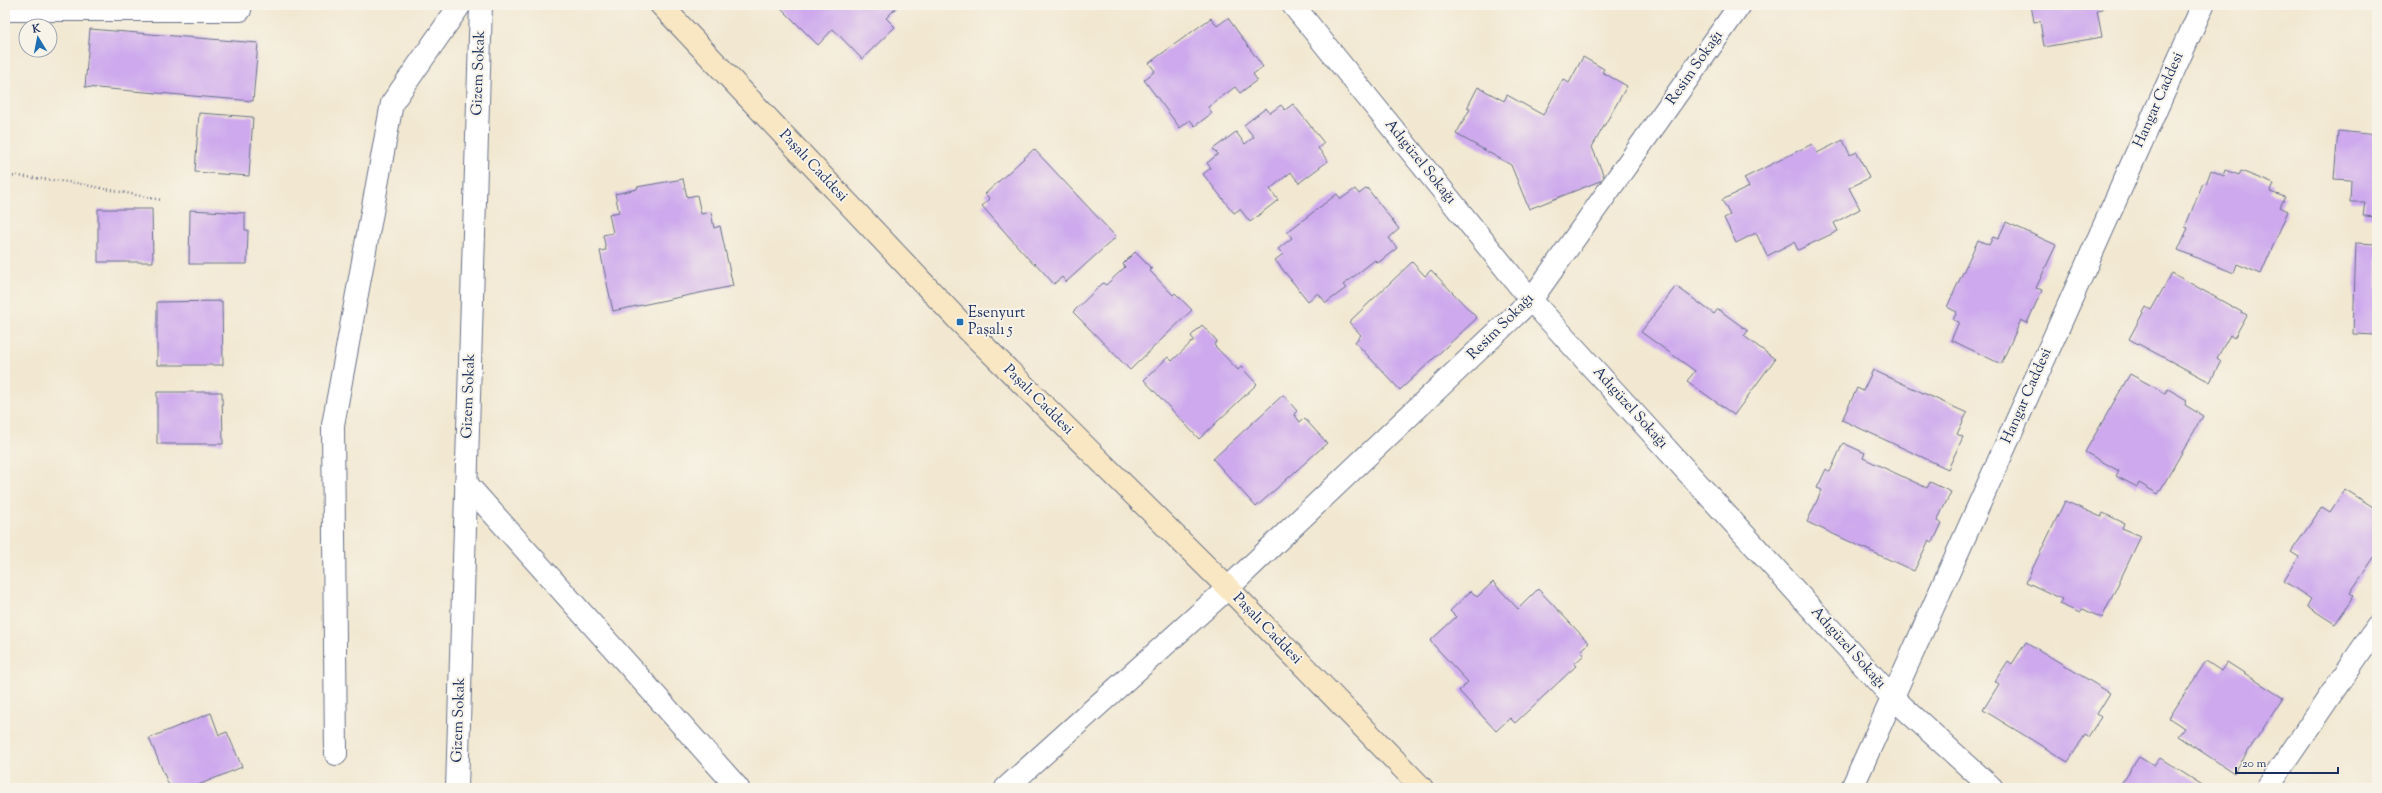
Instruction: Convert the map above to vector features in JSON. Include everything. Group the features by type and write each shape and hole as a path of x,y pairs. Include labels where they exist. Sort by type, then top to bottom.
{"street":[{"path":"5,10 240,10 240,5"},
{"path":"336,754 333,425 392,103 460,5"},
{"name":"Gizem Sokak","path":"457,788 481,5"},
{"name":"Paşalı Caddesi","path":"661,5 960,322 1228,588 1422,788"},
{"name":"Adıgüzel Sokağı","path":"1293,5 1531,300 1892,697 1992,788"},
{"name":"Resim Sokağı","path":"1006,788 1228,588 1531,300 1740,5"},
{"name":"Hangar Caddesi","path":"1852,788 2203,5"},
{"path":"466,483 738,788"},
{"path":"2267,788 2377,627"}],"path":[{"path":"5,178 18,176 76,183 161,200"}],"building":[{"path":"778,5 899,5 886,18 895,27 862,59 833,29 818,45"},
{"path":"2031,5 2102,5 2103,9 2097,10 2102,37 2044,47 2040,21 2034,22"},
{"path":"1211,18 1217,26 1228,18 1263,67 1253,74 1257,80 1240,93 1235,87 1208,107 1212,113 1195,126 1190,120 1180,128 1144,80 1155,71 1149,63"},
{"path":"90,29 258,43 253,101 85,87"},
{"path":"1583,57 1604,69 1602,72 1627,86 1592,147 1605,179 1529,209 1511,165 1456,134 1470,109 1467,108 1478,87 1504,101 1507,95 1543,115 1563,79 1569,83"},
{"path":"1293,104 1324,143 1318,148 1328,161 1299,183 1291,172 1270,189 1278,200 1250,222 1240,209 1234,213 1203,174 1211,168 1207,163 1218,154 1213,149 1236,132 1245,144 1254,137 1244,125 1266,108 1270,113 1281,105 1285,110"},
{"path":"199,113 253,117 249,176 195,172"},
{"path":"2338,131 2377,135 2377,217 2363,216 2365,202 2350,202 2351,180 2334,179"},
{"path":"1843,140 1850,155 1857,152 1869,178 1849,188 1860,209 1834,223 1838,231 1798,250 1794,242 1767,256 1756,233 1736,243 1724,218 1730,215 1722,200 1749,187 1744,178 1812,144 1817,153"},
{"path":"1034,149 1116,237 1066,282 1062,277 1054,284 1035,263 1034,265 982,206 990,199 985,194"},
{"path":"2211,170 2224,176 2226,170 2239,175 2241,171 2274,184 2270,192 2285,197 2280,207 2288,211 2261,274 2237,264 2234,273 2178,250 2188,228 2185,227 2203,183 2206,184"},
{"path":"683,179 687,197 697,195 701,214 711,212 714,228 720,226 733,286 613,311 600,251 606,250 603,235 613,233 609,214 619,212 615,194 637,189 637,187"},
{"path":"1367,188 1399,229 1389,238 1397,248 1378,263 1375,260 1343,285 1346,288 1326,303 1318,293 1308,301 1275,260 1283,254 1278,249 1292,238 1287,232 1337,194 1341,199 1355,189 1359,194"},
{"path":"98,209 152,209 153,262 98,262"},
{"path":"190,210 245,213 245,230 248,230 247,264 189,264"},
{"path":"2006,222 2056,245 2036,288 2042,290 2027,323 2021,320 2001,364 1951,340 1959,322 1953,320 1957,312 1947,307 1978,240 1989,245 1993,237 1998,239"},
{"path":"2356,243 2377,244 2377,335 2353,334"},
{"path":"1135,252 1152,269 1150,271 1173,295 1175,293 1192,310 1130,370 1073,312 1103,283 1106,285 1125,267 1123,264"},
{"path":"1412,262 1425,276 1431,270 1477,318 1400,390 1355,342 1361,335 1349,322"},
{"path":"2172,273 2247,315 2234,338 2230,335 2217,358 2221,361 2210,382 2129,339 2146,307 2151,310"},
{"path":"1676,286 1714,314 1718,309 1748,331 1744,336 1775,359 1734,415 1687,381 1695,371 1641,332"},
{"path":"222,301 223,365 157,365 157,302"},
{"path":"1202,325 1217,341 1214,345 1238,370 1241,367 1257,384 1199,439 1144,380 1168,357 1172,361 1194,340 1191,336"},
{"path":"1873,370 1967,413 1957,434 1963,437 1948,469 1842,420 1857,388 1863,391"},
{"path":"2130,374 2165,393 2168,389 2187,400 2185,405 2203,416 2158,494 2139,483 2137,487 2116,476 2119,471 2085,452"},
{"path":"157,392 222,392 223,444 157,444"},
{"path":"1283,395 1297,411 1294,414 1300,422 1304,418 1327,443 1256,507 1213,459"},
{"path":"1843,443 1865,453 1863,458 1927,488 1930,482 1951,492 1937,521 1942,523 1933,542 1929,540 1914,571 1807,522 1822,490 1817,488 1826,469 1830,472"},
{"path":"2345,489 2373,507 2377,500 2377,553 2350,593 2354,596 2335,624 2307,606 2311,599 2284,581 2299,557 2291,552 2322,507 2330,512"},
{"path":"2065,501 2101,517 2103,513 2124,523 2122,528 2141,536 2102,618 2083,609 2080,613 2059,604 2062,599 2026,582"},
{"path":"1493,582 1518,609 1538,589 1589,643 1581,651 1584,655 1574,664 1576,666 1515,723 1510,718 1496,731 1459,691 1468,682 1430,641 1456,617 1450,611 1471,591 1477,597"},
{"path":"2026,642 2110,693 2097,714 2101,717 2088,737 2085,735 2068,762 1983,710 1999,684 1995,681 2008,661 2012,664"},
{"path":"2206,661 2221,671 2227,662 2283,698 2234,773 2178,736 2184,728 2169,718"},
{"path":"211,713 219,735 227,732 242,767 191,788 170,788 149,738"},
{"path":"2139,757 2154,766 2160,758 2207,788 2118,788"}],"place":[{"name":"Esenyurt Paşalı 5","path":"960,322"}]}
